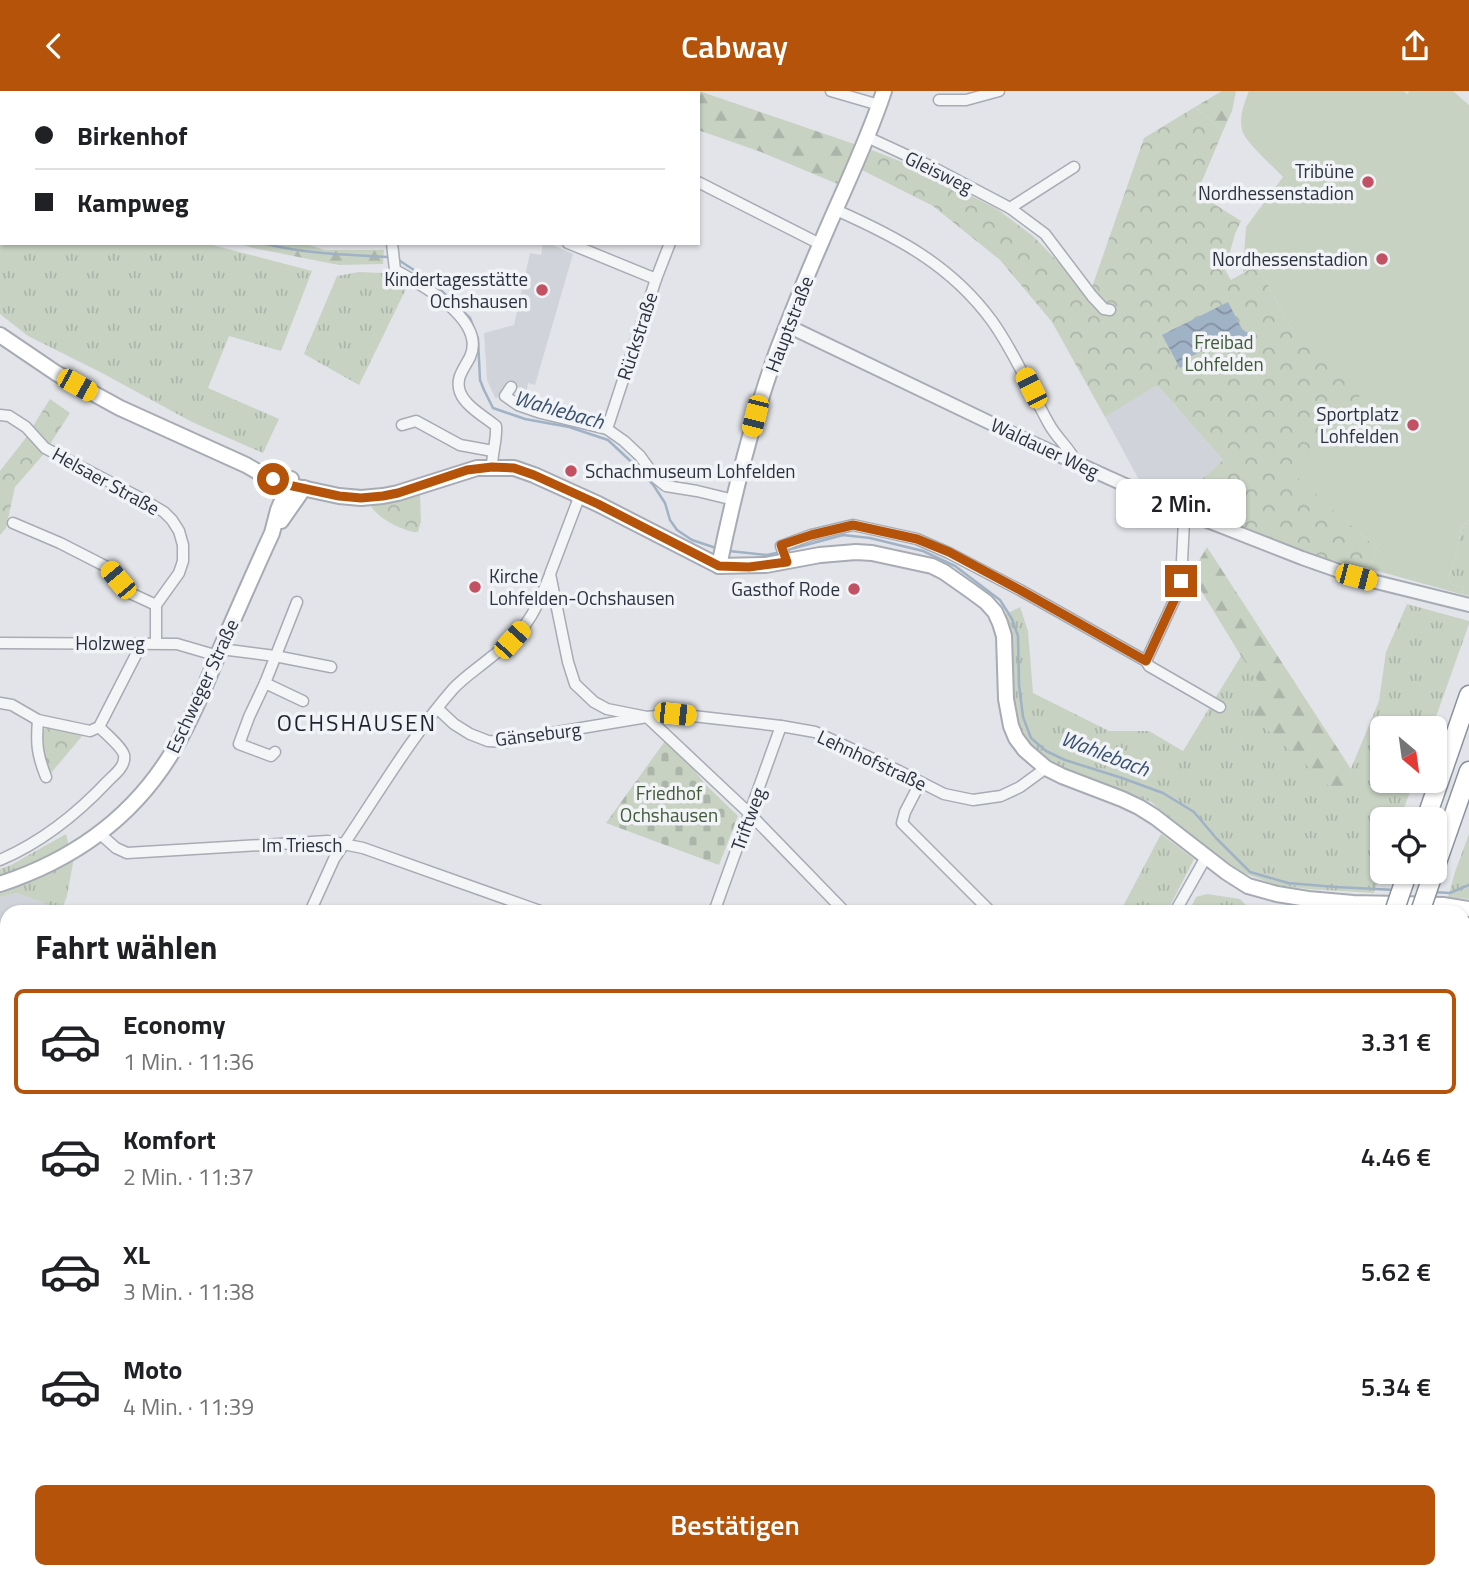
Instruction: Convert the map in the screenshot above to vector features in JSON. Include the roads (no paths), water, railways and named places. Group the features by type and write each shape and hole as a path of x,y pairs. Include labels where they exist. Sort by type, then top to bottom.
{"highway":[{"path":"1430,807 1469,695"},
{"path":"1447,833 1469,771"},
{"path":"1396,905 1404,884"},
{"path":"1422,905 1429,884"}],"main road":[{"name":"Hauptstraße","path":"720,561 755,416 820,244 867,137 881,98"},
{"path":"0,335 56,373 120,408 258,472 304,488 339,496 383,496 414,489 467,470 514,468 580,495 720,561 749,567 784,555 840,552 872,554 932,566 995,611 1004,636 1006,699 1011,726 1025,750 1046,768 1139,807 1248,886 1308,899 1443,905"},
{"name":"Eschweger Straße","path":"0,884 40,869 80,848 135,801 163,766 182,735 272,533 290,482"},
{"name":"Eschweger Straße","path":"272,533 304,488"}],"street":[{"path":"831,91 881,98"},
{"path":"939,100 966,100 999,91"},
{"name":"Gleisweg","path":"867,137 1010,208 1045,234 1092,296 1104,310 1110,310"},
{"path":"1010,208 1074,167"},
{"path":"700,183 820,244"},
{"path":"835,210 910,246 947,272 964,288 993,322 1021,368 1050,426 1077,464"},
{"path":"392,245 395,270 444,301 469,327 473,343 471,355 458,382 460,394 496,426 492,467"},
{"path":"573,245 656,279"},
{"name":"Rückstraße","path":"607,429 669,245"},
{"name":"Waldauer Weg","path":"788,326 1186,513 1356,577 1469,604"},
{"path":"511,387 505,396 518,405 607,429 632,448 656,478 666,486 734,500"},
{"name":"Helsaer Straße","path":"0,415 9,416 26,427 45,448 142,499 172,520 183,545 183,561 179,573 156,605"},
{"path":"402,425 416,421 460,445 493,451"},
{"path":"313,905 334,859 406,751 454,687 512,640 527,624 541,599 580,495"},
{"path":"1146,661 1181,581 1186,513"},
{"path":"13,523 107,567 130,593 156,605 156,643"},
{"path":"784,555 781,545 853,525 917,539 949,552 1020,590 1146,661 1149,666 1220,707"},
{"path":"550,574 575,684 585,695 607,709 648,717 750,814 838,905"},
{"path":"275,752 271,756 239,744 297,602"},
{"name":"Holzweg","path":"0,643 177,644 219,652 275,656 331,667"},
{"path":"0,702 12,705 38,720 90,731 99,727 142,643"},
{"path":"265,683 303,701"},
{"name":"Gänseburg","path":"438,709 470,734 488,741 507,742 648,717"},
{"name":"Lehnhofstraße","path":"648,717 675,714 815,732 944,794 973,800 1000,796 1020,787 1046,768"},
{"path":"38,720 38,757 46,777"},
{"name":"Triftweg","path":"717,905 781,726"},
{"path":"0,860 64,823 123,765 125,757 122,750 99,727"},
{"path":"920,783 902,823 984,905"},
{"name":"Im Triesch","path":"99,833 116,848 127,853 328,841 363,848 523,905"},
{"path":"1179,905 1206,857"}],"water":[{"path":"1228,302 1242,329 1252,336 1243,352 1220,342 1186,359 1188,364 1180,368 1162,335"}],"waterway":[{"name":"Wahlebach","path":"270,245 310,252 391,257"},
{"name":"Wahlebach","path":"397,259 431,281 470,318 478,339 480,380 493,408 608,440 654,486 677,530 692,540 719,549"},
{"name":"Wahlebach","path":"787,550 843,535 870,538 923,551 955,566 1000,600 1012,619 1018,636 1023,717 1031,738 1046,751 1163,793 1194,812 1250,872 1288,883 1395,890"},
{"name":"Wahlebach","path":"729,551 767,555 781,552"},
{"name":"Wahlebach","path":"1433,892 1450,893 1469,885"}],"place":[{"name":"Tribüne Nordhessenstadion","path":"1368,182"},
{"name":"Nordhessenstadion","path":"1382,259"},
{"name":"Kindertagesstätte Ochshausen","path":"542,290"},
{"name":"Sportplatz Lohfelden","path":"1413,425"},
{"name":"Schachmuseum Lohfelden","path":"571,471"},
{"name":"Kirche Lohfelden-Ochshausen","path":"475,587"},
{"name":"Gasthof Rode","path":"854,589"}],"district":[{"name":"OCHSHAUSEN","path":"357,723"}],"park label":[{"name":"Freibad Lohfelden","path":"1224,353"},
{"name":"Friedhof Ochshausen","path":"669,804"}]}
